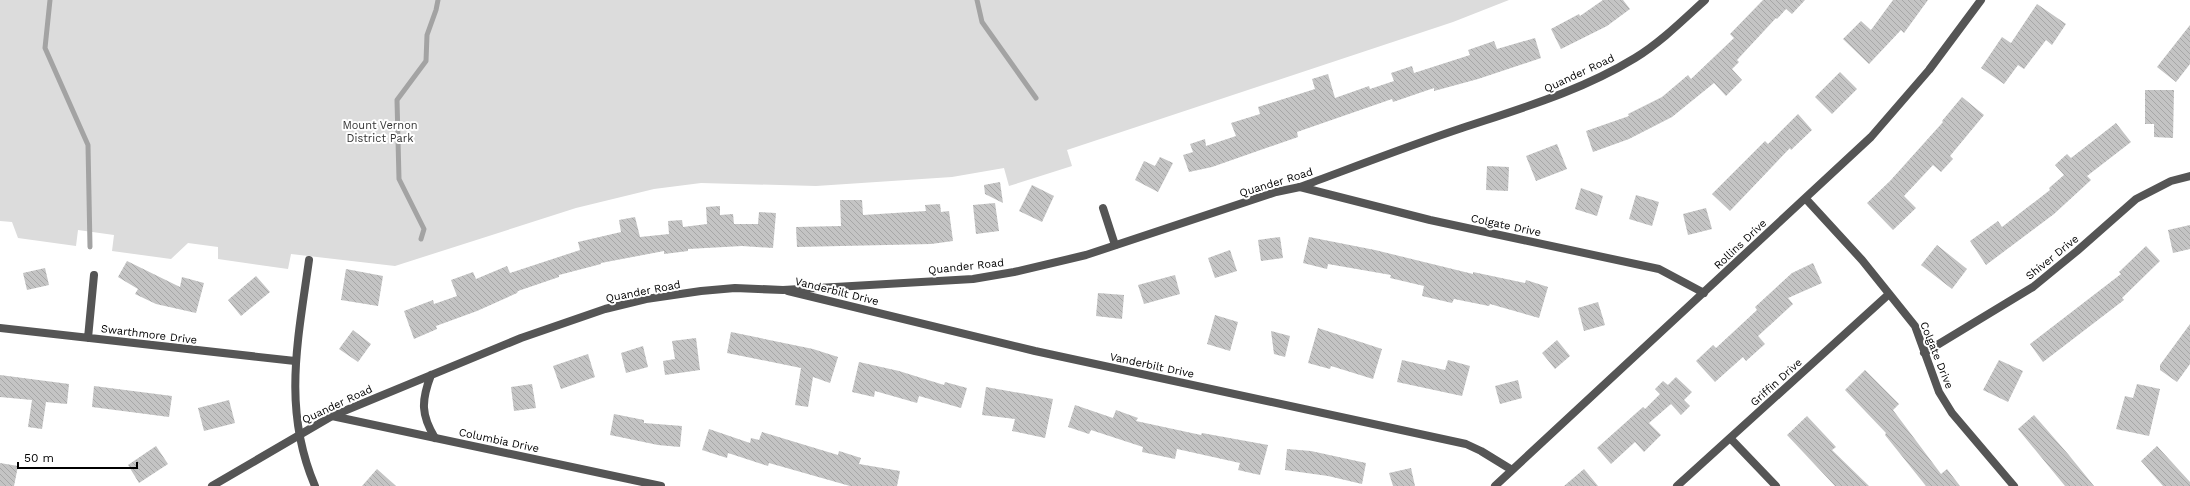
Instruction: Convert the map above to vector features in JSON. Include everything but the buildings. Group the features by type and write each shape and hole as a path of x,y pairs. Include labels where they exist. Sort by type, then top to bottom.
{"street":[{"name":"Quander Road","path":"212,486 332,416 521,338 605,309 646,300 702,291 735,288 783,290 974,279 1036,267 1086,255 1276,192 1300,186 1461,128 1540,103 1599,78 1636,58 1656,43 1705,0"},
{"name":"Rollins Drive","path":"1495,486 1806,199 1871,137 1900,105 1948,46 1981,0"},
{"name":"Shiver Drive","path":"1924,353 2033,287 2077,251 2136,199 2171,181 2190,176"},
{"name":"Colgate Drive","path":"1300,186 1430,220 1659,269 1704,293"},
{"name":"Colgate Drive","path":"1806,199 1862,260 1915,326 1939,392 1952,413 2014,486"},
{"path":"1103,208 1115,245"},
{"path":"309,260 294,384 299,434 305,459 315,486"},
{"path":"88,338 94,276"},
{"name":"Vanderbilt Drive","path":"783,290 1035,351 1466,444 1481,450 1512,470"},
{"name":"Griffin Drive","path":"1677,486 1889,294"},
{"name":"Swarthmore Drive","path":"0,328 296,361"},
{"path":"431,375 424,399 424,413 427,424 435,438"},
{"name":"Columbia Drive","path":"332,416 661,486"},
{"path":"1730,438 1776,486"}],"green space":[{"name":"Mount Vernon District Park","path":"0,0 1509,0 1453,22 1067,150 1072,166 1009,186 1004,168 952,177 816,186 701,183 654,189 576,208 395,266 291,254 288,269 218,259 218,247 188,243 171,259 112,251 114,235 78,230 76,246 18,238 12,222 0,221"}],"waterway":[{"path":"50,0 45,48 88,145 90,247"},
{"path":"421,239 424,229 399,179 397,100 426,61 427,35 438,0"},
{"path":"977,0 982,22 1036,98"}]}
